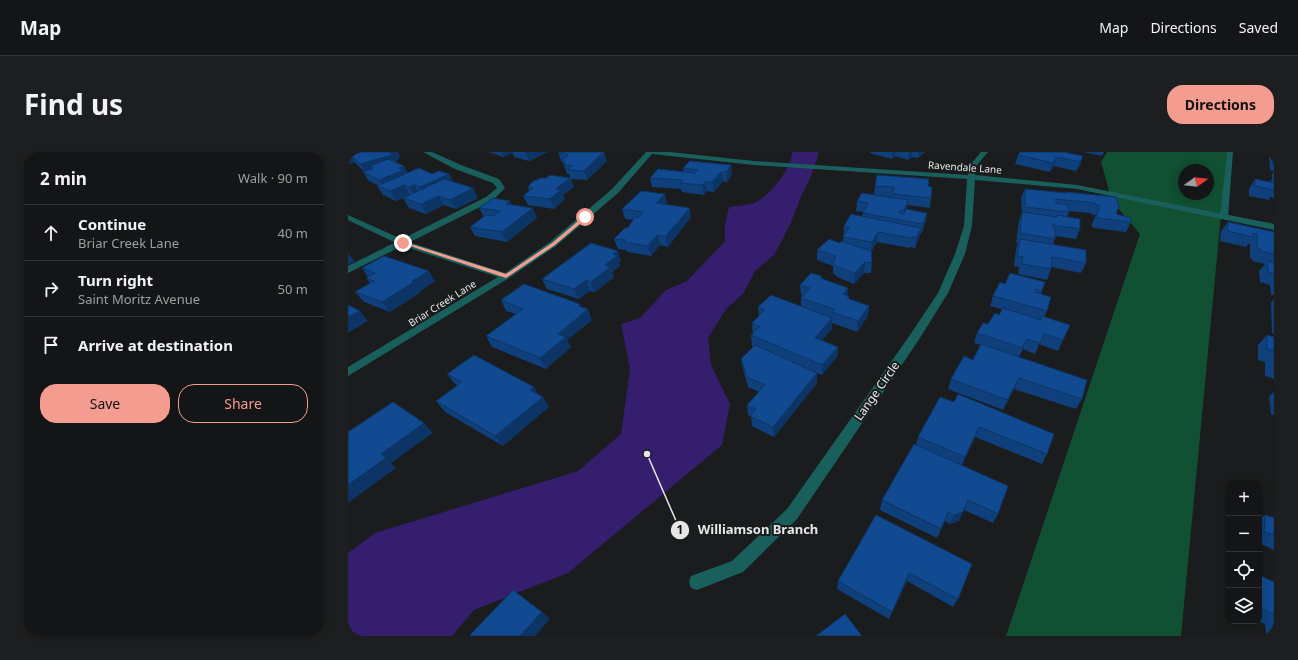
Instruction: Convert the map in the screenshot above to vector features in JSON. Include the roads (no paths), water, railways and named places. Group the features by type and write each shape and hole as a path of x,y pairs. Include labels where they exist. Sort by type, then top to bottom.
{"street":[{"path":"348,270 489,199 501,188 496,181 458,167 426,152"},
{"name":"Ravendale Lane","path":"651,152 754,163 971,177 1077,187 1274,227"},
{"name":"Briar Creek Lane","path":"348,372 506,276 553,244 615,191 651,152"},
{"name":"Lange Circle","path":"696,582 737,567 792,514 914,338 943,293 960,254 968,226 971,177 974,165 985,152"},
{"path":"1224,217 1230,152"},
{"path":"348,217 403,243 506,276"}],"place":[{"name":"Williamson Branch","path":"647,454"}]}
